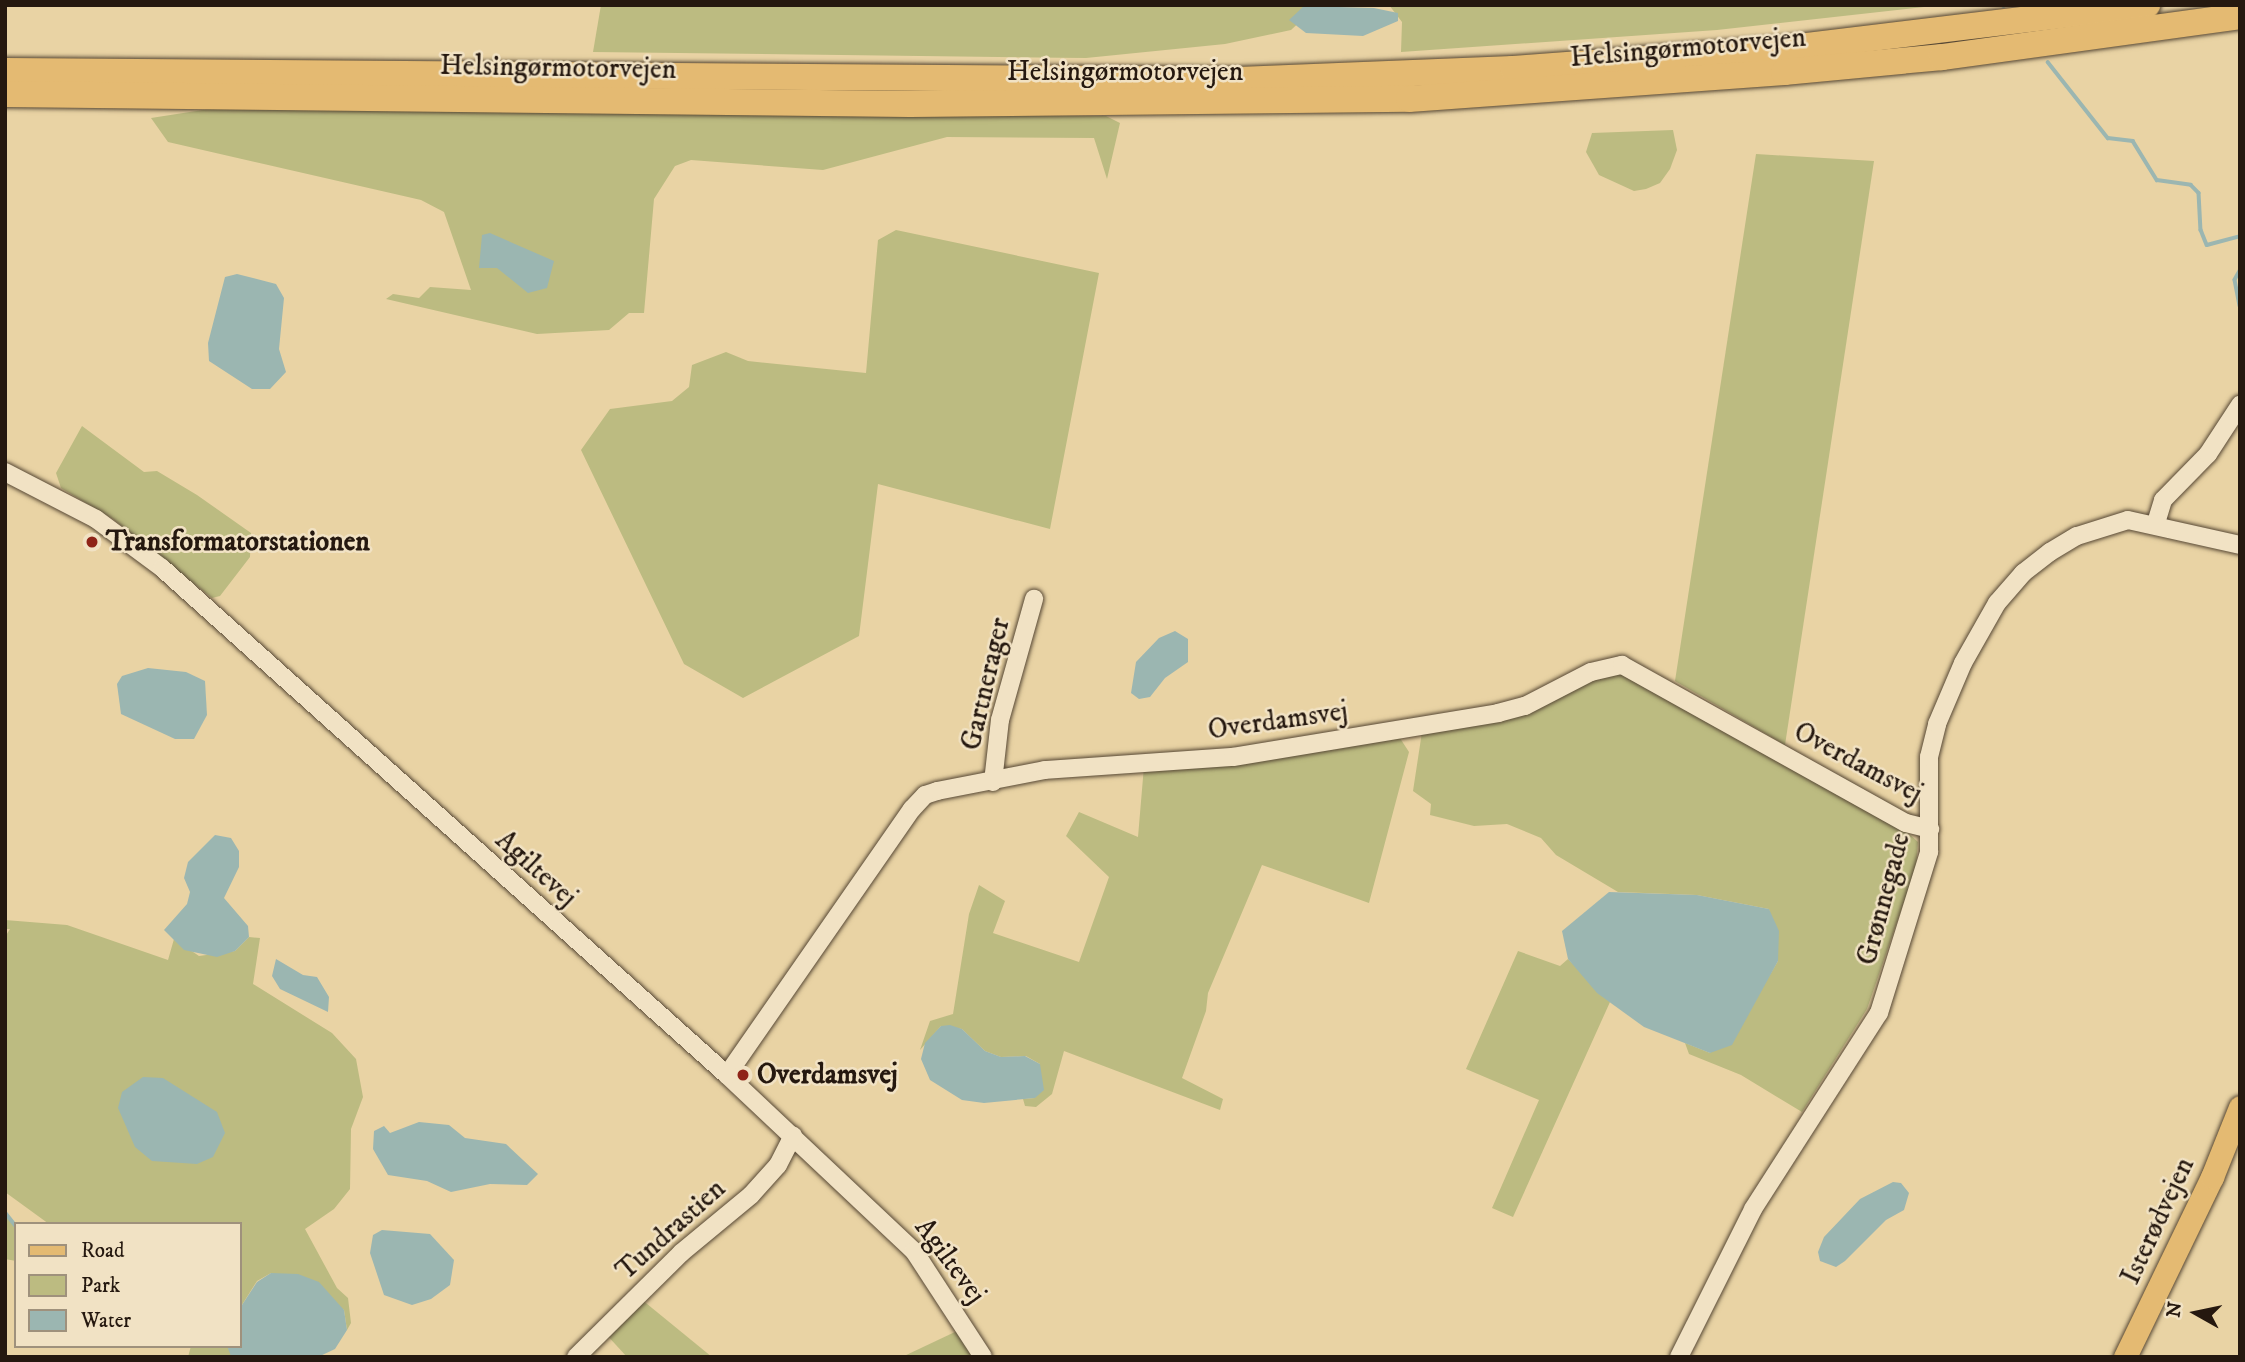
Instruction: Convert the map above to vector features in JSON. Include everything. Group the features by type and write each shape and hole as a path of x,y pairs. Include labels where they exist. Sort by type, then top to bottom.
{"highway":[{"name":"Helsingørmotorvejen","path":"5,71 1238,80 1513,69 1782,49 2147,5"},
{"name":"Helsingørmotorvejen","path":"5,93 1218,104 1522,93 1942,57 2240,16"},
{"path":"1942,57 2024,57 2240,35"}],"main road":[{"name":"Isterødvejen","path":"2125,1357 2212,1177 2240,1107"}],"street":[{"path":"2157,523 2163,500 2208,454 2240,405"},
{"name":"Agiltevej","path":"5,472 96,519 162,568 727,1075 914,1251 983,1357"},
{"name":"Grønnegade","path":"1679,1357 1753,1209 1879,1013 1920,883 1930,829 1929,757 1937,724 1997,603 2023,573 2077,536 2129,520 2157,523 2240,545"},
{"name":"Gartnerager","path":"993,782 1000,720 1034,599"},
{"name":"Overdamsvej","path":"727,1075 912,809 925,795 937,791 1045,770 1233,757 1498,713 1525,706 1591,672 1622,665 1906,823 1930,829"},
{"name":"Tundrastien","path":"576,1357 681,1253 751,1195 778,1165 793,1136"}],"green space":[{"path":"601,5 1318,5 1291,30 1225,44 1086,58 593,52"},
{"path":"1389,5 1942,5 1717,30 1401,52 1402,22"},
{"path":"222,107 1106,116 1120,123 1107,179 1094,138 947,137 823,170 691,160 675,166 654,199 644,313 629,313 609,330 537,334 386,299 393,294 419,298 430,287 471,290 444,212 421,200 168,142 151,118"},
{"path":"1673,130 1677,150 1670,169 1660,183 1646,189 1634,191 1599,175 1586,152 1592,133"},
{"path":"1756,154 1874,161 1785,745 1675,681"},
{"path":"896,230 1099,273 1050,529 878,484 859,636 743,698 684,664 581,450 610,409 672,401 689,387 692,365 726,352 748,361 866,373 878,240"},
{"path":"82,426 144,472 157,471 251,533 250,557 220,596 212,598 113,519 61,488 56,473"},
{"path":"1619,670 1907,832 1918,842 1916,867 1867,1009 1802,1112 1741,1075 1689,1054 1685,1043 1710,1053 1757,997 1778,961 1769,909 1697,895 1618,892 1556,855 1541,838 1507,824 1474,826 1430,815 1431,804 1413,791 1422,732"},
{"path":"1398,735 1409,752 1369,903 1262,865 1208,993 1206,1011 1182,1078 1223,1099 1220,1110 1064,1051 1052,1094 1036,1107 1025,1106 1023,1099 1035,1098 1040,1064 1026,1056 1001,1057 985,1051 962,1029 941,1026 920,1050 930,1021 953,1014 969,914 979,885 1005,901 993,933 1079,962 1109,877 1066,836 1079,812 1138,837 1144,766"},
{"path":"5,920 67,925 168,960 174,939 199,956 235,951 249,937 260,938 253,984 332,1033 356,1059 363,1097 351,1129 350,1189 334,1209 305,1229 337,1288 348,1298 351,1323 347,1330 344,1310 271,1273 257,1281 242,1305 242,1222 46,1222 5,1192 5,937 10,929 5,929"},
{"path":"1518,951 1560,966 1568,959 1610,1002 1513,1217 1492,1208 1539,1100 1466,1069"},
{"path":"5,1214 14,1225 14,1261 5,1259"},
{"path":"641,1299 712,1357 627,1357 605,1333"},
{"path":"957,1331 972,1357 902,1357"},
{"path":"190,1348 228,1348 233,1357 188,1357"}],"water":[{"path":"1304,6 1374,8 1398,13 1398,21 1363,36 1306,33 1289,20"},
{"path":"490,233 554,261 547,288 528,293 497,268 479,268 482,235"},
{"path":"237,274 276,284 284,298 279,349 286,372 270,389 252,389 209,361 208,343 225,277"},
{"path":"1175,631 1188,639 1188,662 1165,678 1150,697 1139,699 1131,693 1136,662 1159,638"},
{"path":"148,668 186,672 205,681 207,715 194,739 175,739 121,714 117,684 122,676"},
{"path":"215,835 231,838 239,851 239,867 224,898 248,926 249,937 235,951 217,957 184,950 164,930 187,904 190,892 184,878 188,862"},
{"path":"1609,892 1697,895 1769,909 1779,931 1778,961 1732,1045 1710,1053 1644,1027 1597,993 1568,959 1562,931"},
{"path":"276,959 303,975 317,977 329,997 328,1012 280,989 272,976"},
{"path":"950,1025 962,1029 985,1051 1001,1057 1025,1056 1040,1064 1044,1090 1035,1098 984,1103 962,1100 930,1080 921,1059 925,1043 941,1026"},
{"path":"143,1077 163,1078 217,1112 225,1133 213,1157 197,1164 152,1161 135,1147 118,1108 122,1092"},
{"path":"419,1122 449,1125 465,1138 506,1144 538,1174 527,1185 490,1184 451,1192 427,1181 388,1175 373,1149 374,1131 384,1126 390,1133"},
{"path":"1893,1182 1901,1183 1909,1193 1904,1210 1886,1220 1836,1267 1820,1261 1818,1252 1824,1237 1860,1199"},
{"path":"382,1230 430,1234 454,1260 450,1285 431,1299 412,1305 384,1295 370,1253 373,1235"},
{"path":"271,1273 298,1274 319,1282 344,1310 347,1330 335,1349 318,1357 231,1356 228,1348 242,1348 242,1305 257,1282"}],"waterway":[{"path":"2048,62 2108,138 2133,141 2157,180 2191,185 2199,193 2201,230 2207,245 2240,236"},
{"path":"2240,271 2235,280 2240,306"},
{"path":"5,1212 14,1223"}],"place":[{"name":"Transformatorstationen","path":"92,542"},
{"name":"Overdamsvej","path":"743,1075"}]}
